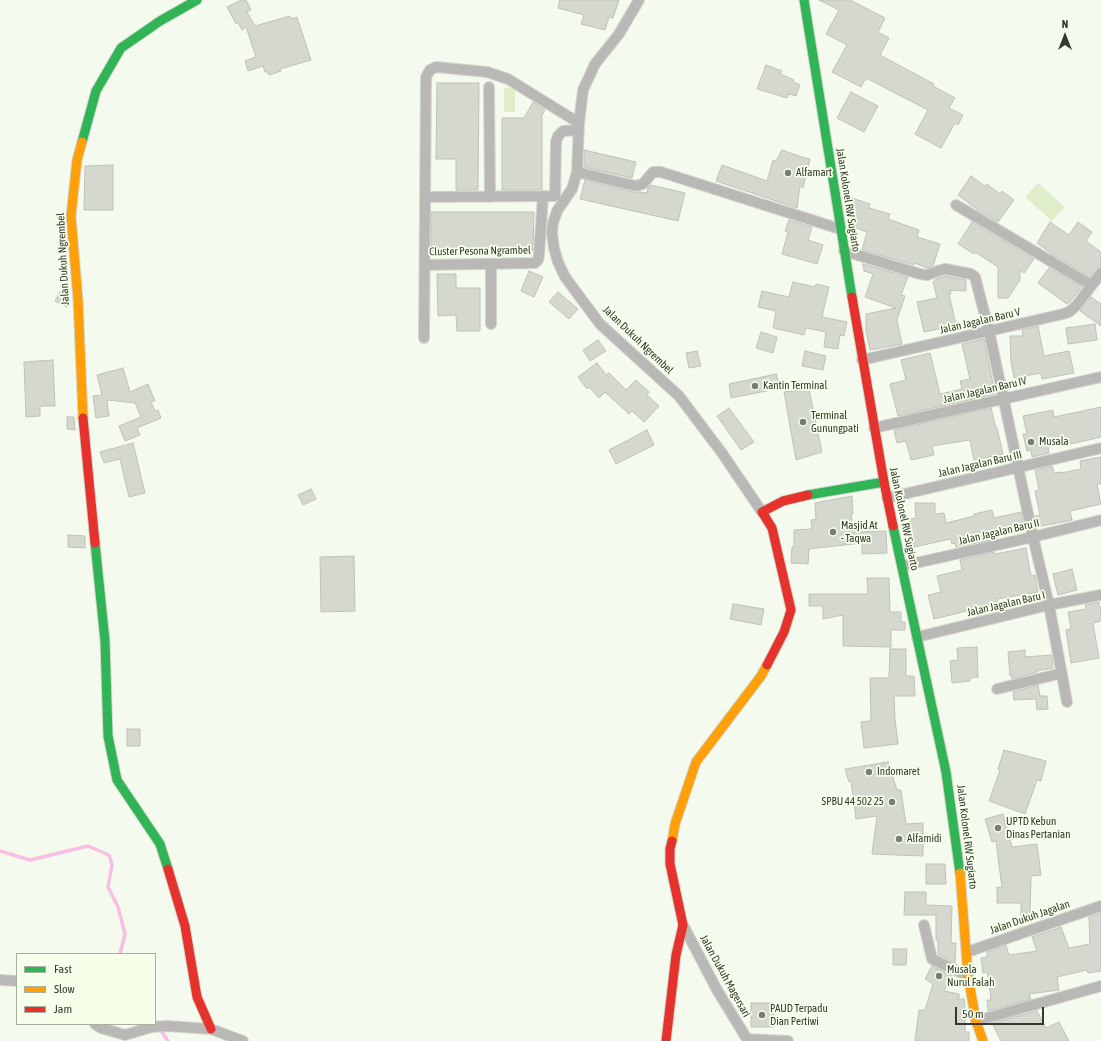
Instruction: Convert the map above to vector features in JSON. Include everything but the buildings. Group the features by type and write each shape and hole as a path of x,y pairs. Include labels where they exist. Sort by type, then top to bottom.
{"street":[{"name":"Jalan Dukuh Ngrembel","path":"197,0 160,21 121,48 96,91 77,160 71,216 78,300 83,425 105,641 108,736 117,780 160,844 185,926 197,997 211,1028"},
{"name":"Jalan Dukuh Ngrembel","path":"639,0 619,34 595,64 583,90 579,126 577,172 572,189 557,211 553,223 552,233 554,248 558,262 565,277 600,324 679,396 722,453 762,512"},
{"name":"Jalan Kolonel RW Sugiarto","path":"804,0 840,229 874,428 887,498 946,772 960,872 968,976 976,1021 983,1041"},
{"name":"Cluster Pesona Ngrambel","path":"543,196 538,260 535,263 425,265 426,77 430,70 436,67 487,72 508,79 579,126"},
{"path":"489,87 490,197"},
{"path":"425,197 555,196 556,142 558,136 563,131 579,126"},
{"path":"577,172 636,186 643,184 653,172 661,172 840,229"},
{"path":"956,205 1091,285"},
{"path":"844,251 920,274 927,275 945,269 971,274 976,279 1004,398 1049,605 1067,702"},
{"path":"491,324 492,264"},
{"path":"424,338 425,265"},
{"name":"Jalan Jagalan Baru V","path":"862,360 1069,312 1076,306 1101,273"},
{"name":"Jalan Jagalan Baru IV","path":"874,428 1101,377"},
{"name":"Jalan Jagalan Baru III","path":"887,498 1101,448"},
{"path":"666,1041 676,955 683,925 670,864 670,849 674,824 696,762 761,676 784,632 791,610 772,528 762,512 783,501 799,497 884,482"},
{"name":"Jalan Jagalan Baru II","path":"902,566 1033,537 1101,520"},
{"name":"Jalan Jagalan Baru I","path":"917,637 1049,605 1101,595"},
{"path":"997,688 1062,673"},
{"name":"Jalan Dukuh Jagalan","path":"967,952 1101,906"},
{"name":"Jalan Dukuh Magersari","path":"683,925 717,990 747,1040 788,1041"},
{"path":"924,925 932,959 968,976"},
{"path":"0,980 16,981"},
{"path":"976,1021 1101,986"},
{"path":"96,1025 123,1038 152,1027 167,1026 211,1028 243,1041"}],"green space":[{"path":"515,87 515,112 504,112 504,88"},
{"path":"1038,183 1065,207 1052,221 1025,197"}],"waterway":[{"path":"0,851 30,860 88,846 109,855 112,865 108,887 118,907 125,934 120,953"},
{"path":"160,1029 168,1041"}],"traffic: fast":[{"path":"82,142 96,91 121,48 160,21 197,0"},
{"path":"804,0 852,297"},
{"path":"808,495 884,482"},
{"path":"893,526 946,772 960,873"},
{"path":"95,543 105,641 108,736 117,780 160,844 168,869"}],"traffic: slow":[{"path":"82,142 77,160 71,216 78,300 83,418"},
{"path":"672,841 675,824 696,762 761,676 767,665"},
{"path":"960,873 968,976 976,1021 983,1041"}],"traffic: jam":[{"path":"852,297 893,526"},
{"path":"83,418 95,543"},
{"path":"767,665 784,632 791,610 772,528 762,512 783,501 808,495"},
{"path":"666,1041 676,955 683,925 670,864 670,849 672,841"},
{"path":"168,869 185,926 197,997 211,1029"}],"place":[{"name":"Alfamart","path":"788,173"},
{"name":"Kantin Terminal","path":"755,386"},
{"name":"Terminal Gunungpati","path":"803,422"},
{"name":"Musala","path":"1031,442"},
{"name":"Masjid At - Taqwa","path":"833,532"},
{"name":"Indomaret","path":"869,772"},
{"name":"SPBU 44 502 25","path":"892,802"},
{"name":"UPTD Kebun Dinas Pertanian","path":"998,828"},
{"name":"Alfamidi","path":"899,839"},
{"name":"Musala Nurul Falah","path":"939,976"},
{"name":"PAUD Terpadu Dian Pertiwi","path":"762,1015"}]}
